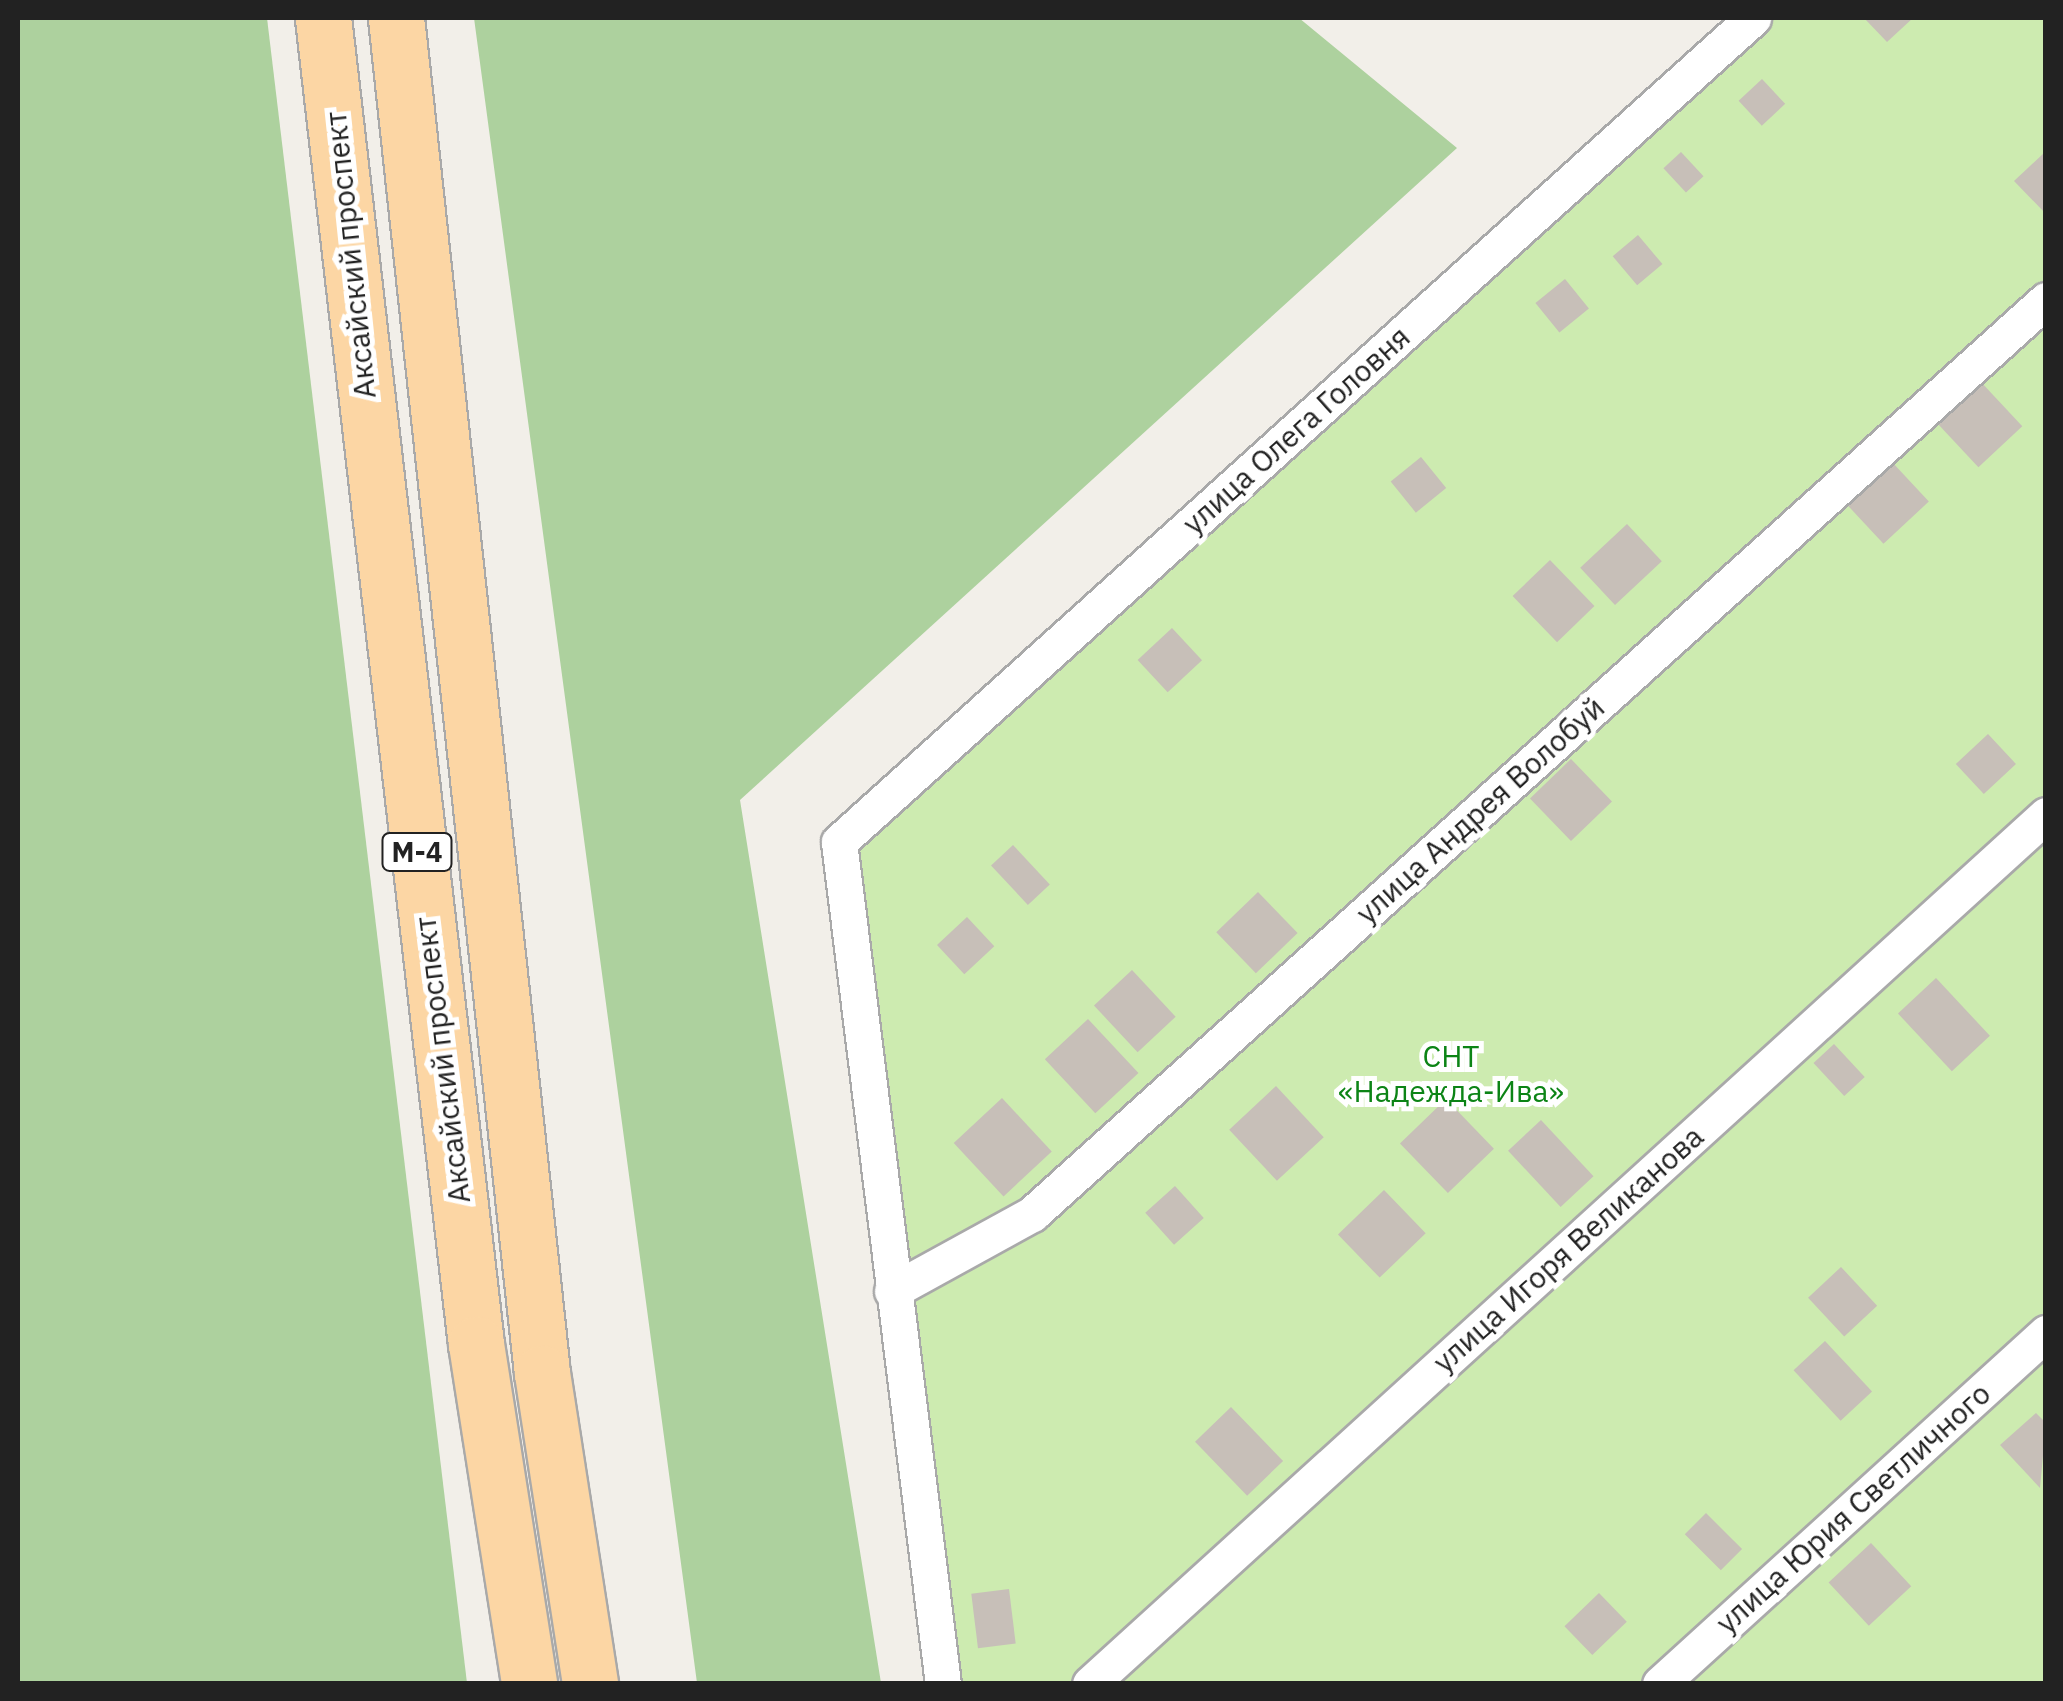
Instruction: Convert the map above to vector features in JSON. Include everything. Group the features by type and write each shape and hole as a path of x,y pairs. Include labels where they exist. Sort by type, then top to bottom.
{"main road":[{"name":"Аксайский проспект","path":"323,18 473,1325 529,1684"},
{"name":"Аксайский проспект","path":"396,18 542,1373 590,1684"}],"street":[{"name":"улица Олега Головня","path":"892,1291 839,842 1753,18"},
{"name":"улица Андрея Волобуй","path":"892,1291 1032,1214 2046,300"},
{"name":"улица Игоря Великанова","path":"1090,1684 2046,815"},
{"path":"892,1291 942,1684"},
{"name":"улица Юрия Светличного","path":"1660,1684 2046,1333"}],"green space":[{"path":"18,18 267,18 467,1683 18,1683"},
{"path":"474,18 1299,18 1457,148 740,800 881,1683 697,1683"},
{"name":"СНТ «Надежда-Ива»","path":"1744,18 2045,18 2045,1683 932,1683 821,836"}],"building":[{"path":"1864,18 1913,18 1887,42"},
{"path":"1762,79 1785,104 1762,126 1739,101"},
{"path":"2046,151 2046,214 2014,181"},
{"path":"1681,152 1704,176 1686,193 1663,168"},
{"path":"1638,235 1662,264 1637,285 1613,256"},
{"path":"1565,279 1589,309 1559,332 1535,303"},
{"path":"1980,381 2022,426 1978,467 1936,422"},
{"path":"1421,457 1446,488 1416,513 1391,482"},
{"path":"1892,462 1929,501 1883,544 1847,504"},
{"path":"1627,524 1662,561 1615,605 1580,568"},
{"path":"1550,560 1594,606 1557,642 1513,596"},
{"path":"1172,628 1202,660 1168,692 1138,660"},
{"path":"1988,734 2016,764 1984,794 1956,764"},
{"path":"1571,759 1612,801 1571,841 1530,799"},
{"path":"1013,845 1050,884 1028,905 991,865"},
{"path":"1258,892 1298,933 1256,973 1216,932"},
{"path":"967,917 994,946 964,974 937,945"},
{"path":"1132,970 1176,1017 1138,1052 1094,1005"},
{"path":"1936,978 1990,1036 1952,1071 1898,1013"},
{"path":"1088,1019 1138,1073 1095,1113 1045,1059"},
{"path":"1834,1044 1865,1077 1844,1096 1814,1063"},
{"path":"1276,1086 1324,1137 1277,1181 1229,1130"},
{"path":"1002,1098 1052,1151 1004,1196 954,1143"},
{"path":"1446,1099 1494,1149 1448,1193 1400,1143"},
{"path":"1541,1120 1594,1176 1561,1207 1508,1151"},
{"path":"1175,1186 1204,1218 1174,1245 1145,1213"},
{"path":"1384,1190 1426,1233 1380,1278 1338,1234"},
{"path":"1841,1267 1877,1306 1844,1336 1808,1298"},
{"path":"1825,1341 1872,1391 1841,1421 1794,1370"},
{"path":"1231,1407 1283,1461 1247,1496 1195,1442"},
{"path":"2036,1413 2046,1423 2040,1488 2000,1445"},
{"path":"1706,1513 1742,1549 1721,1570 1685,1534"},
{"path":"1871,1543 1911,1586 1869,1626 1829,1583"},
{"path":"1009,1589 1016,1644 978,1648 971,1594"},
{"path":"1599,1593 1627,1622 1592,1655 1564,1626"}]}
